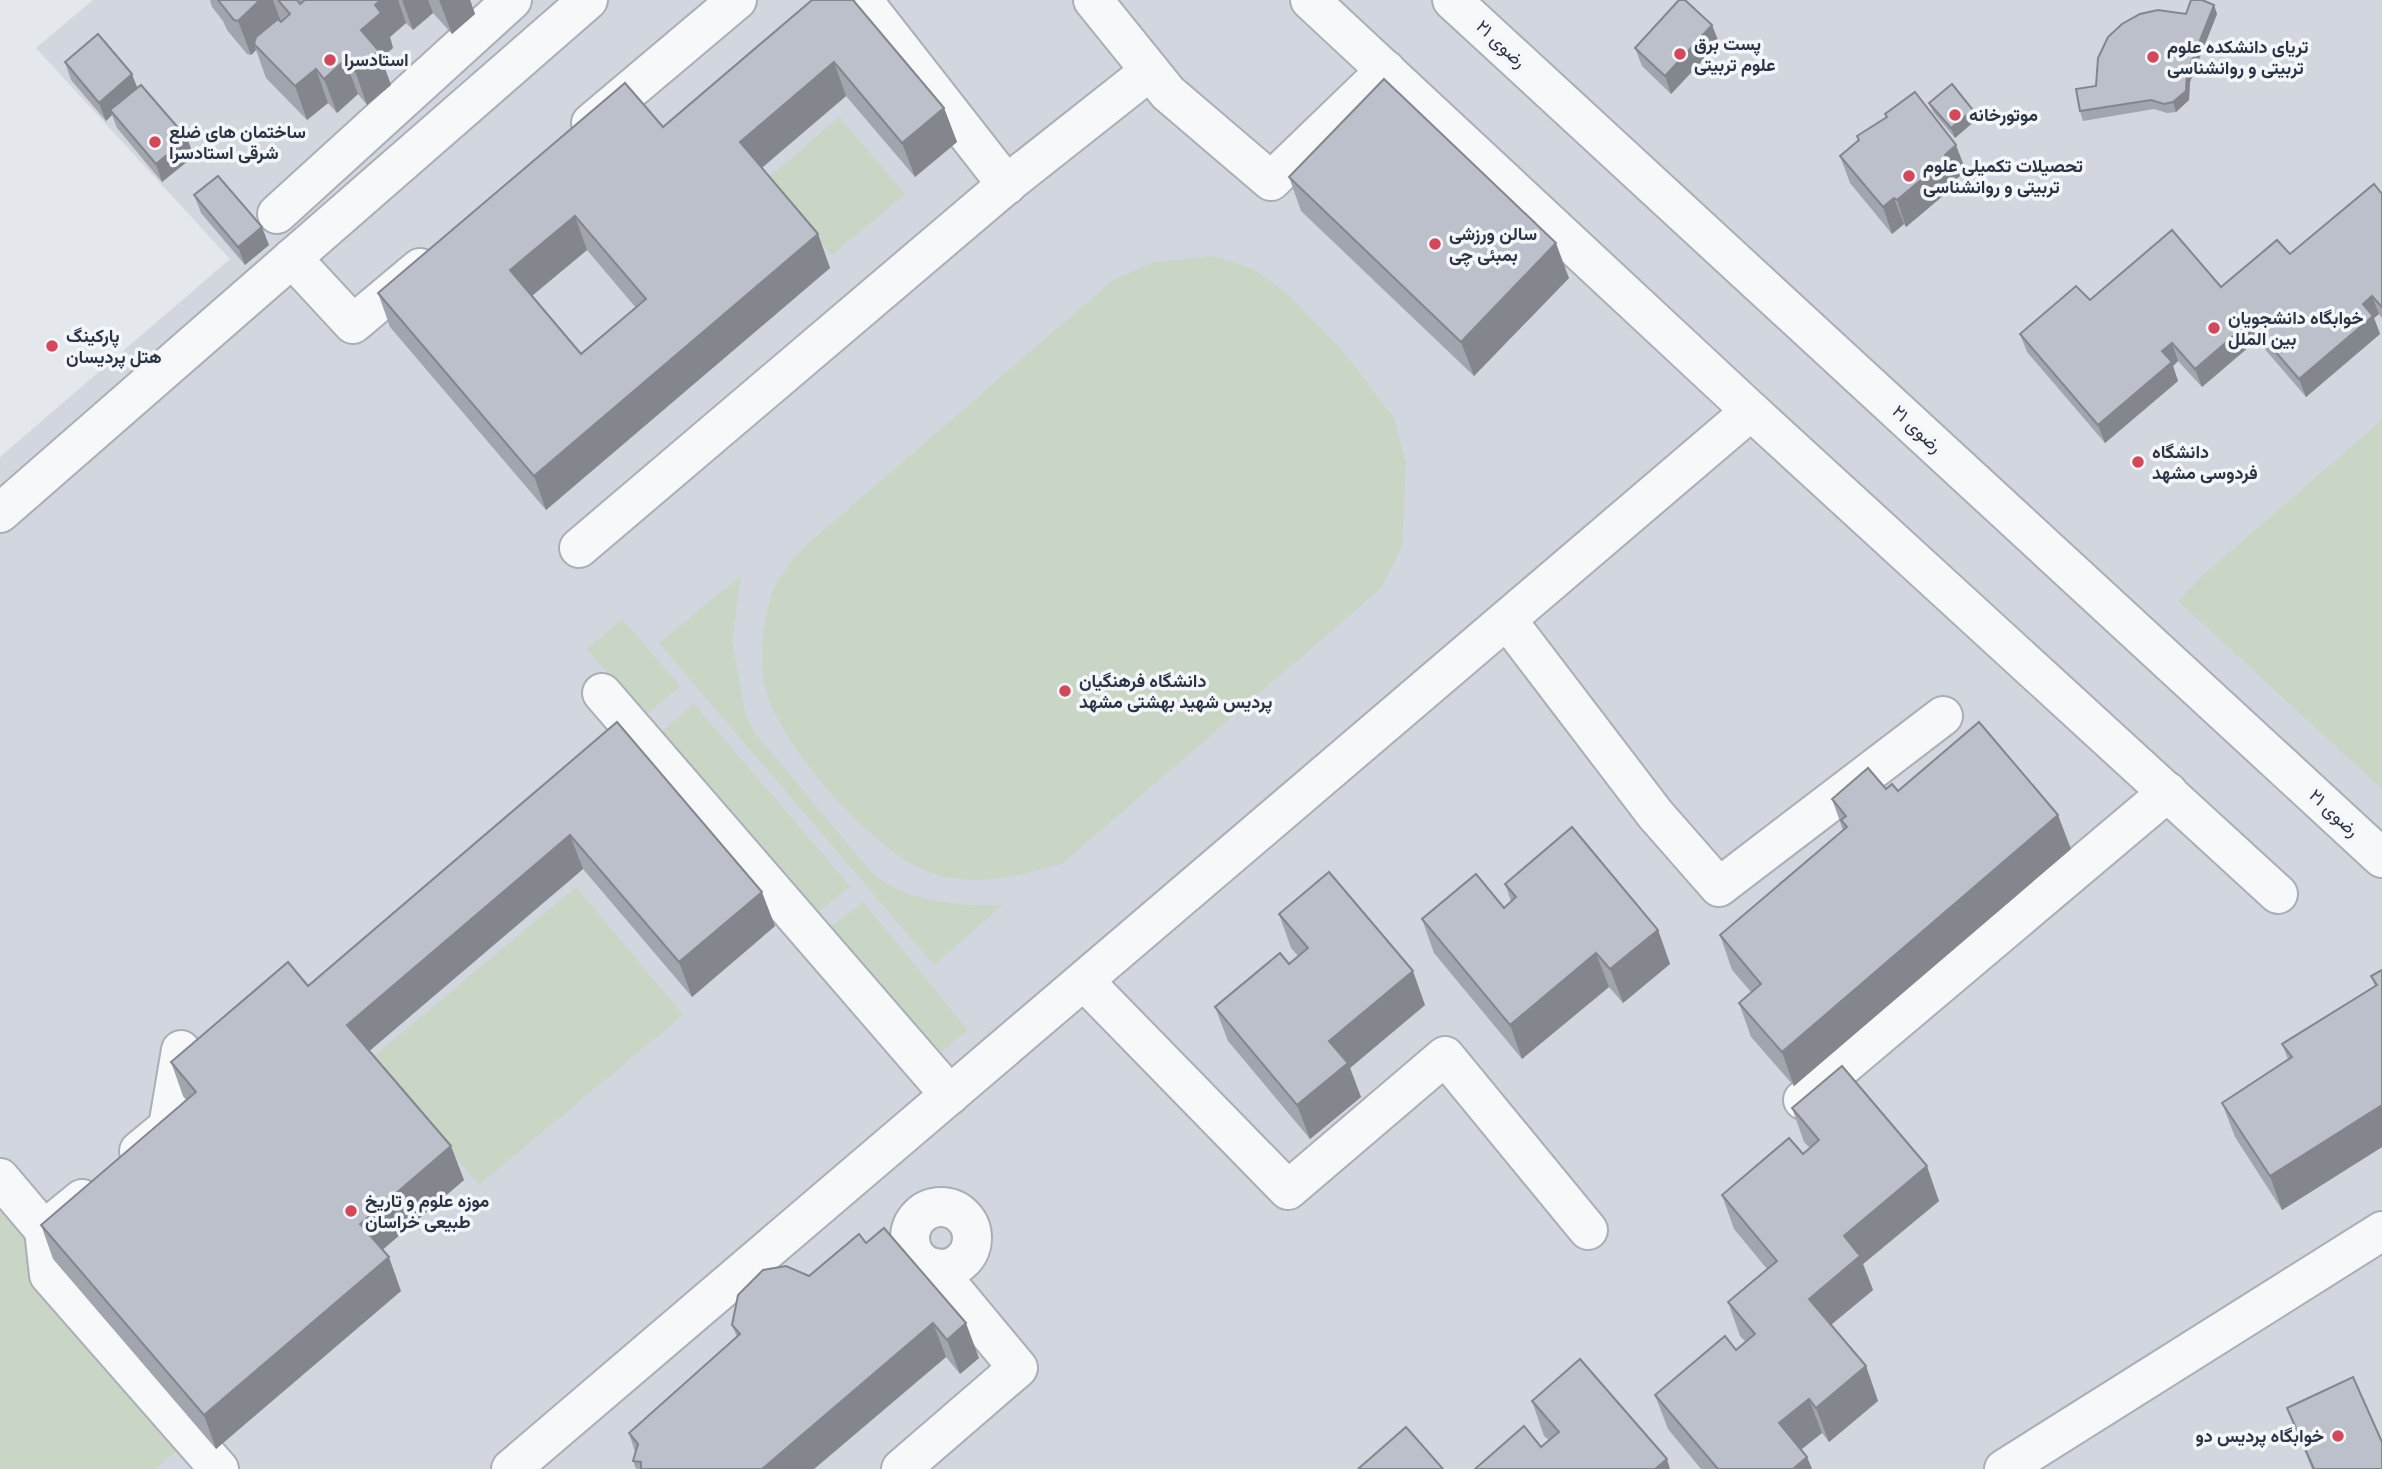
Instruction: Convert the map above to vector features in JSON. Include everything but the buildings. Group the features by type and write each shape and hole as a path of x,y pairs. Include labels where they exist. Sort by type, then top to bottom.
{"street":[{"path":"277,214 512,0"},
{"path":"0,513 588,0"},
{"path":"566,144 737,0"},
{"path":"1093,0 1168,93 1271,181 1386,70"},
{"path":"1310,0 1751,411 2278,894"},
{"name":"رضوی ۲۱","path":"1452,0 2382,858"},
{"path":"871,11 1007,185"},
{"path":"579,548 1007,185 1150,71"},
{"path":"292,258 353,324 449,243"},
{"path":"511,1469 1751,411"},
{"path":"1507,620 1655,814 1719,887 1942,716"},
{"path":"602,693 950,1095"},
{"path":"1803,1100 2168,792"},
{"path":"1084,981 1288,1190 1445,1056 1588,1230"},
{"path":"44,1230 168,1127 181,1050"},
{"path":"0,1178 44,1230 49,1275 219,1469"},
{"path":"2004,1469 2382,1231"},
{"path":"901,1469 1018,1368 935,1268"}],"shaded area":[{"name":"دانشگاه فرهنگیان پردیس شهید بهشتی مشهد","path":"93,0 2382,0 2382,1469 0,1469 0,457 230,259 36,48"}],"green space":[{"path":"839,117 905,194 832,255 767,179"},
{"path":"1213,256 1253,269 1283,290 1342,350 1394,418 1406,463 1402,547 1381,588 1063,863 1014,876 965,880 932,873 909,862 858,822 832,795 809,767 774,711 765,687 762,653 766,617 776,586 795,555 1113,280 1154,262"},
{"path":"2382,420 2382,789 2178,601 2201,577"},
{"path":"741,576 732,641 745,713 754,732 874,875 903,892 936,901 1003,905 934,965 659,643"},
{"path":"622,619 680,686 645,716 587,649"},
{"path":"694,704 850,886 815,915 660,733"},
{"path":"576,887 683,1015 479,1185 372,1058"},
{"path":"863,902 968,1030 935,1057 829,929"},
{"path":"0,1204 24,1233 31,1278 180,1448 155,1469 0,1469"}],"place":[{"name":"پست برق علوم تربیتی","path":"1680,54"},
{"name":"تریای دانشکده علوم تربیتی و روانشناسی","path":"2153,57"},
{"name":"استادسرا","path":"330,60"},
{"name":"موتورخانه","path":"1955,115"},
{"name":"ساختمان های ضلع شرقی استادسرا","path":"155,142"},
{"name":"تحصیلات تکمیلی علوم تربیتی و روانشناسی","path":"1909,176"},
{"name":"سالن ورزشی بمبئی چی","path":"1435,244"},
{"name":"خوابگاه دانشجویان بین الملل","path":"2214,328"},
{"name":"پارکینگ هتل پردیسان","path":"52,346"},
{"name":"دانشگاه فردوسی مشهد","path":"2138,462"},
{"name":"دانشگاه فرهنگیان پردیس شهید بهشتی مشهد","path":"1065,691"},
{"name":"موزه علوم و تاریخ طبیعی خراسان","path":"351,1211"},
{"name":"خوابگاه پردیس دو","path":"2338,1436"}]}
